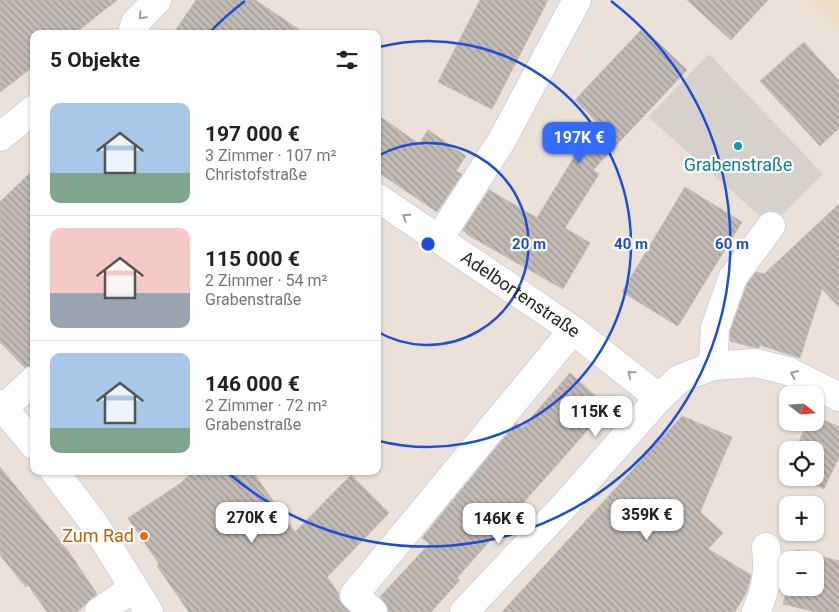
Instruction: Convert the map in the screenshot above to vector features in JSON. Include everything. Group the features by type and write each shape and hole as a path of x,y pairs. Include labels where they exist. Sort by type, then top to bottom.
{"street":[{"path":"133,30 135,23 156,0"},
{"path":"439,239 502,140 577,0"},
{"path":"0,138 30,116"},
{"name":"Adelbortenstraße","path":"381,200 574,330 660,398"},
{"path":"714,366 715,328 734,277 772,226"},
{"path":"373,612 354,595 574,330"},
{"path":"464,612 564,506 679,379 714,366 755,363 788,371 839,395"},
{"path":"30,383 2,406 30,440"},
{"path":"57,475 94,522 142,602 99,612"},
{"path":"756,612 764,593 769,567 766,547"}],"shaded area":[{"path":"808,0 839,0 839,28"},
{"name":"Grabenstraße","path":"709,54 823,174 771,226 648,117"}],"building":[{"path":"0,0 117,0 79,30 30,30 30,69 0,92"},
{"path":"196,0 255,0 300,30 176,30"},
{"path":"480,0 548,0 492,109 438,82"},
{"path":"687,0 768,0 731,40"},
{"path":"643,28 687,70 593,170 599,174 565,228 590,243 563,289 468,235 463,230 489,190 537,218 596,121 575,100"},
{"path":"804,42 839,81 839,128 820,146 760,81"},
{"path":"381,117 419,144 428,130 466,156 456,171 462,174 437,212 381,174"},
{"path":"30,173 30,366 25,368 0,342 0,202"},
{"path":"685,187 742,222 678,326 622,292"},
{"path":"839,204 839,307 822,289 800,358 760,345 759,348 730,341 730,331 747,284 756,272 764,274"},
{"path":"570,373 608,407 457,578 460,580 431,612 388,612 388,607 380,597 429,544 422,538 516,423 522,428"},
{"path":"682,416 732,437 700,512 723,533 708,549 751,575 747,591 735,612 502,612"},
{"path":"824,420 839,427 839,457 824,489 817,486 824,486 824,441 799,441 804,431 824,431"},
{"path":"0,467 69,552 97,594 77,612 47,612 28,585 26,587 0,555"},
{"path":"189,475 255,475 295,532 351,475 389,513 327,577 339,594 339,600 350,612 189,612 157,566 159,564 128,518 181,483"},
{"path":"824,557 839,561 839,612 816,612 783,604 785,596 824,596"}],"place":[{"name":"Grabenstraße","path":"738,146"},
{"name":"Zum Rad","path":"144,536"}]}
